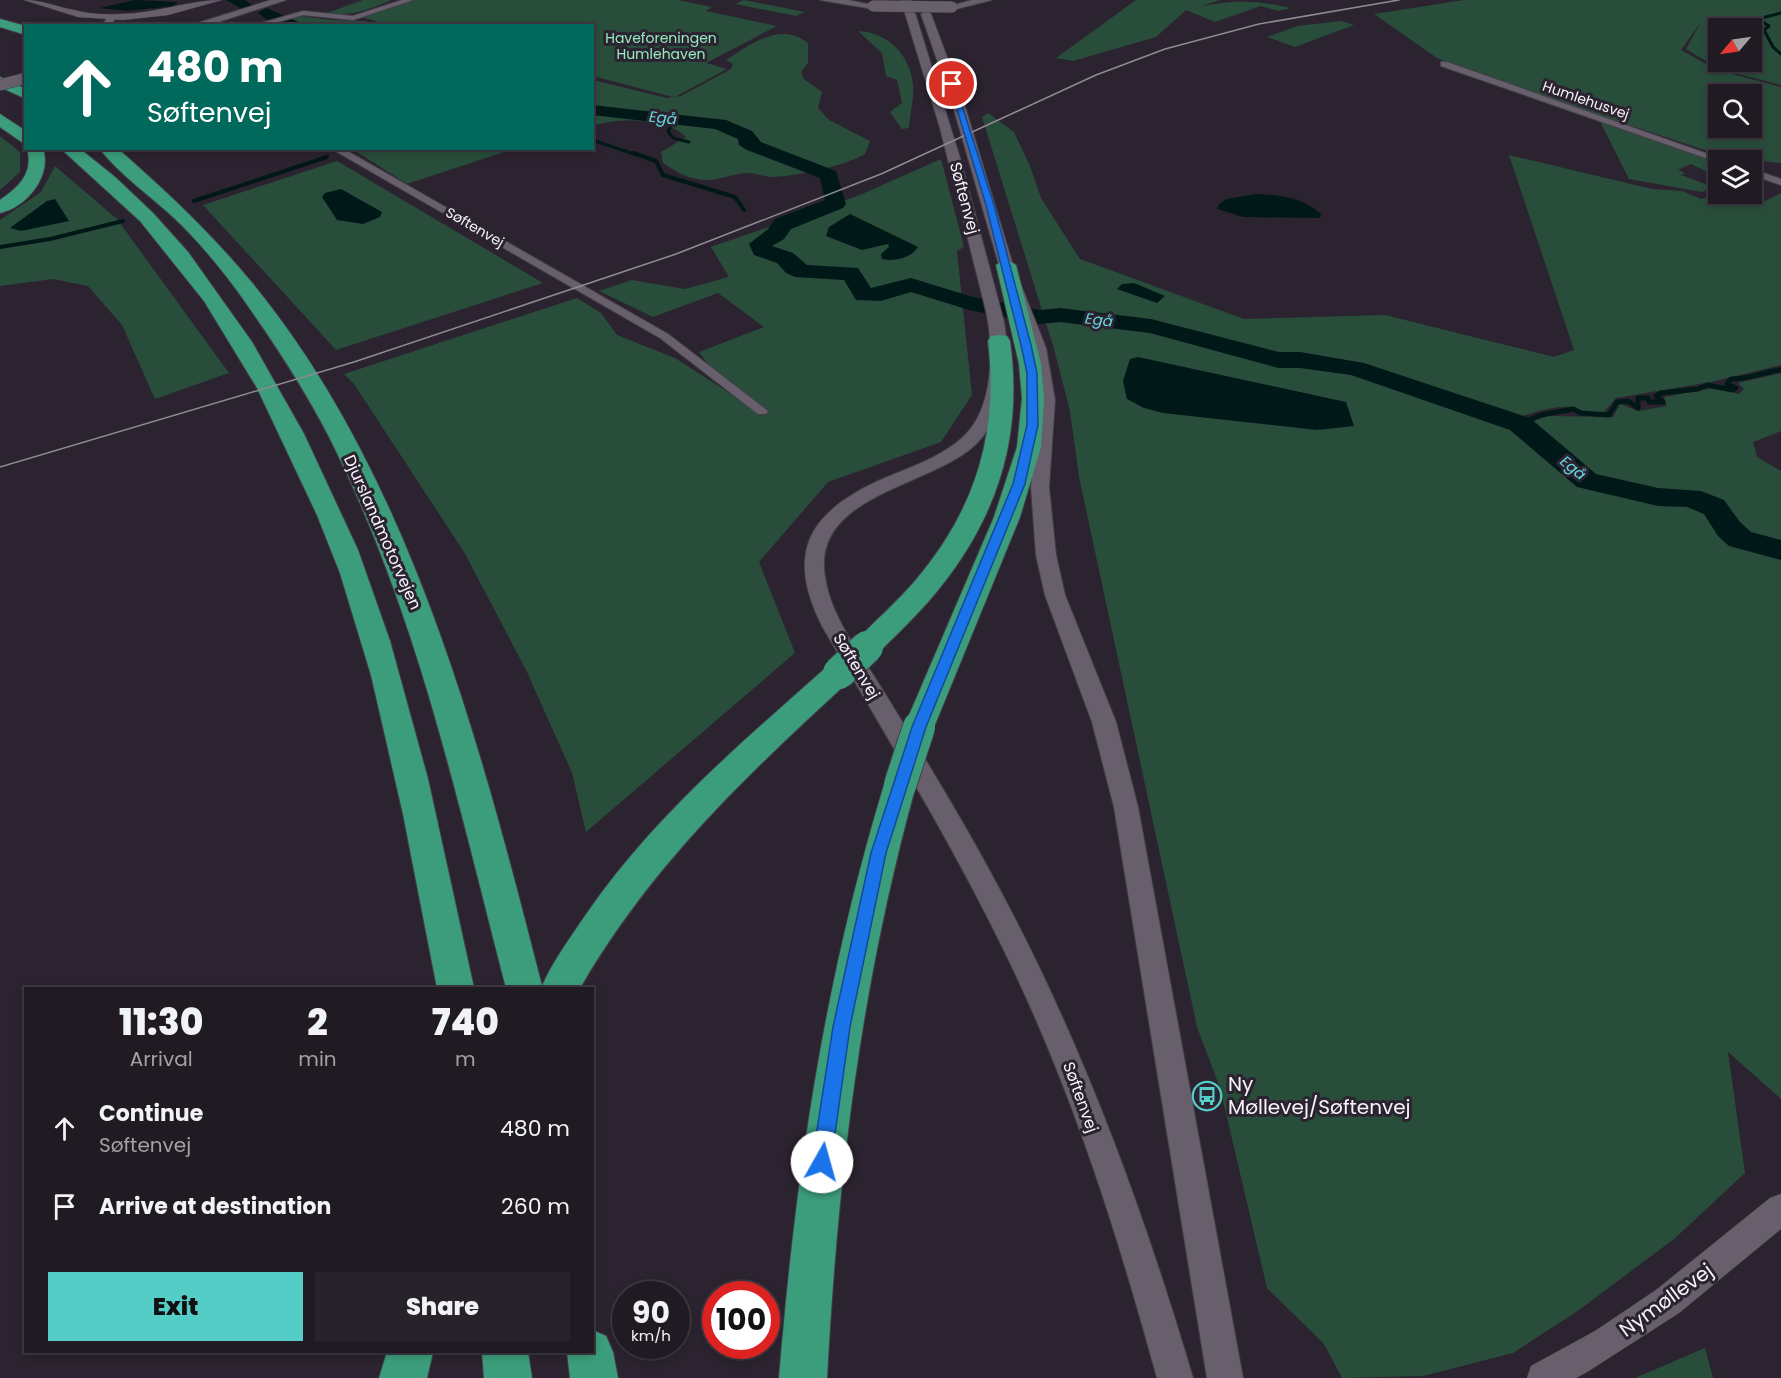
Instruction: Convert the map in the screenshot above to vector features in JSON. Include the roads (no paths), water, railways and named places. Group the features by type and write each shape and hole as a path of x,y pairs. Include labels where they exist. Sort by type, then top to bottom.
{"highway":[{"path":"0,23 24,30"},
{"path":"0,82 24,94"},
{"path":"0,103 24,118"},
{"path":"0,119 24,140"},
{"path":"0,198 17,186 28,172 32,158 30,150"},
{"path":"0,208 28,185 38,170 39,156 34,150"},
{"path":"70,150 117,190 191,269 258,368 292,433 353,572 379,656 409,767 456,987"},
{"name":"Djurslandmotorvejen","path":"109,150 148,181 185,216 261,305 296,357 365,483 398,557 428,638 460,741 524,987"},
{"path":"803,1378 808,1296 824,1140 841,1027 879,853 919,727 1008,514 1025,463 1032,425 1033,399 1016,343 1010,277"},
{"path":"561,987 609,909 655,851 723,778 867,647 933,578 976,509 998,455 1005,388 1016,343"},
{"path":"505,1353 508,1378"},
{"path":"590,1353 594,1378"}],"main road":[{"path":"200,24 281,0"},
{"path":"213,24 293,0"},
{"path":"825,0 873,6 952,6 987,0"},
{"name":"Søftenvej","path":"906,0 939,104 985,279 1046,400 1040,487 1046,555 1055,595 1104,722 1126,807 1226,1370"},
{"name":"Søftenvej","path":"921,0 958,103 1010,277"},
{"path":"0,82 24,76"},
{"name":"Søftenvej","path":"1016,343 978,432 953,453 866,492 837,514 818,539 813,564 814,581 820,601 833,626 990,897 1068,1060 1124,1214 1175,1378"}],"street":[{"path":"29,0 72,15 112,18 162,13 218,0"},
{"path":"260,24 303,13 353,18 409,0"},
{"path":"106,24 112,18"},
{"name":"Humlehusvej","path":"1444,64 1708,156"},
{"name":"Søftenvej","path":"338,150 664,336 762,411"},
{"path":"1762,175 1781,182"},
{"name":"Nymøllevej","path":"1543,1378 1581,1359 1651,1314 1751,1236 1781,1209"}],"waterway":[{"name":"Egå","path":"233,0 244,5"},
{"name":"Egå","path":"266,13 291,24"},
{"path":"1781,13 1758,19 1769,26 1764,30 1773,47 1781,54"},
{"name":"Egå","path":"594,110 719,124 745,135 748,137 746,141 754,146 829,175 836,204 783,224 776,234 760,244 762,250 785,258 794,268 803,272 850,273 864,295 881,294 911,285 969,303 1039,317 1060,315 1151,326 1278,360 1300,360 1355,368 1520,424 1587,481 1658,497 1691,498 1714,507 1729,529 1740,539 1781,550"},
{"path":"674,120 668,131 673,138 689,142"},
{"path":"594,141 637,155"},
{"path":"633,153 656,161 663,175 735,197 744,210"},
{"path":"194,201 327,157"},
{"path":"0,247 50,239 123,221"},
{"path":"1520,424 1541,415 1573,409 1581,413 1609,415 1617,402 1628,401 1638,408 1638,398 1648,398 1649,402 1663,402 1656,396 1661,393 1698,389 1707,385 1733,390 1736,388 1727,384 1731,379 1781,370"}],"tram line":[{"path":"0,467 354,362 676,254 881,174 1096,75 1165,49 1259,24 1399,0"}],"place":[{"name":"Ny Møllevej/Søftenvej","path":"1207,1096"}],"park label":[{"name":"Haveforeningen Humlehaven","path":"661,46"}]}
